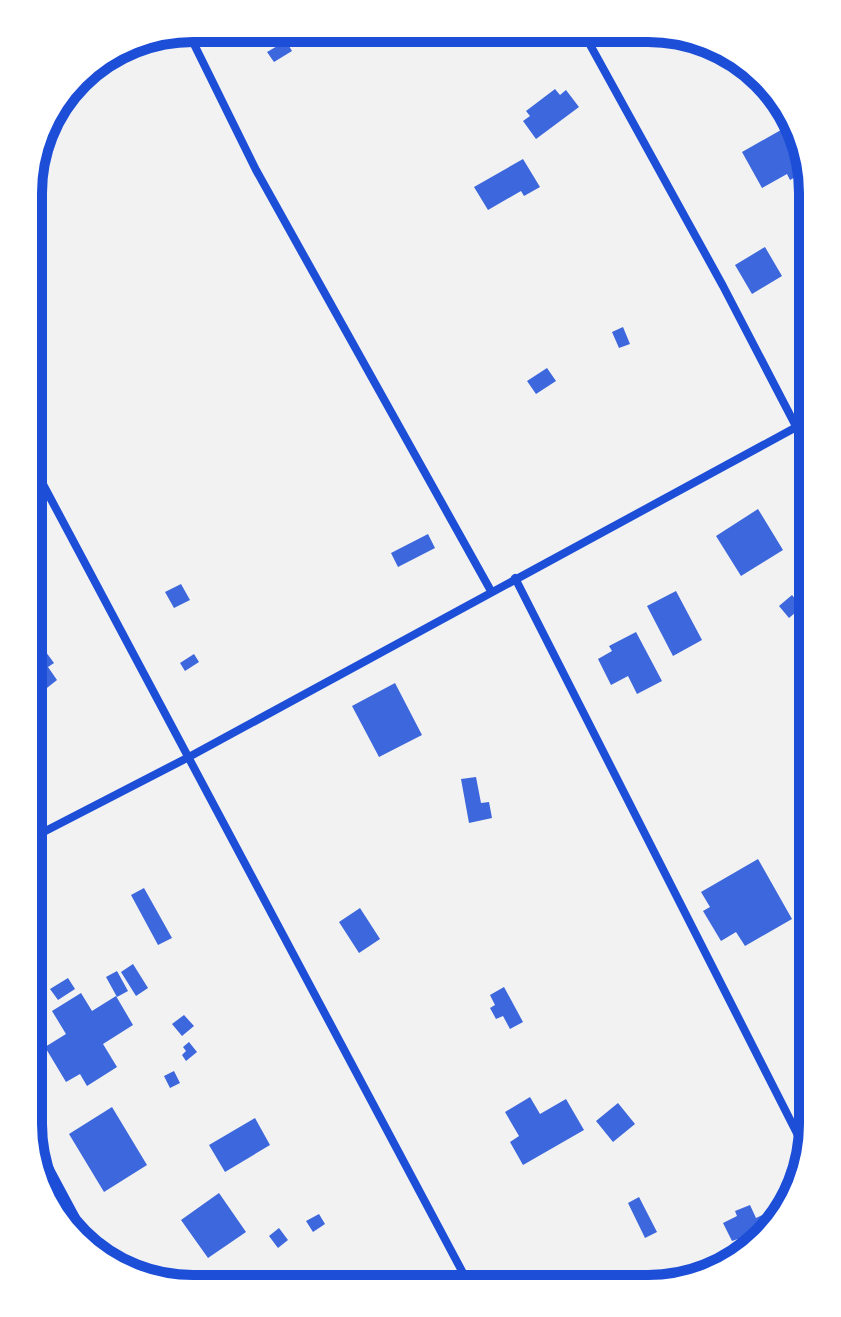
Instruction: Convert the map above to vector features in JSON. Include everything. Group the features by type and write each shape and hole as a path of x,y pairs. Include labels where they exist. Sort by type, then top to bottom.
{"street":[{"path":"193,42 256,170 491,591"},
{"path":"589,42 723,286 799,433"},
{"path":"42,833 187,758 799,425"},
{"path":"42,483 464,1275"},
{"path":"515,578 799,1136"},
{"path":"49,1167 78,1222"}],"building":[{"path":"284,42 292,51 274,62 267,52"},
{"path":"555,89 560,95 566,90 579,107 536,139 523,121 530,116 526,111"},
{"path":"784,128 798,176 790,180 787,174 762,188 742,152"},
{"path":"523,159 540,187 524,196 521,191 488,210 474,187"},
{"path":"765,247 782,276 752,294 735,265"},
{"path":"623,327 630,344 619,348 612,332"},
{"path":"547,368 556,381 536,394 527,381"},
{"path":"758,509 783,550 741,576 716,536"},
{"path":"428,534 435,548 398,567 391,553"},
{"path":"181,584 190,600 174,608 165,592"},
{"path":"676,591 702,640 673,656 647,606"},
{"path":"792,595 799,603 799,610 789,618 779,606"},
{"path":"636,632 662,681 637,694 628,676 611,685 598,659 612,651 609,646"},
{"path":"42,647 54,663 48,667 57,680 42,692"},
{"path":"194,654 199,662 185,671 180,663"},
{"path":"395,683 422,735 379,757 352,706"},
{"path":"476,777 481,803 489,802 492,818 469,823 461,779"},
{"path":"758,859 792,919 745,946 736,932 721,941 703,911 710,907 701,892"},
{"path":"144,888 172,938 158,945 131,895"},
{"path":"360,908 380,939 359,953 339,922"},
{"path":"133,964 148,988 136,996 121,972"},
{"path":"117,971 128,991 117,997 106,977"},
{"path":"68,978 75,989 58,1000 50,989"},
{"path":"504,987 523,1022 510,1029 503,1016 496,1019 490,1008 495,1005 490,995"},
{"path":"81,993 92,1011 116,996 133,1025 103,1044 117,1067 87,1086 80,1074 66,1082 45,1047 66,1034 52,1011"},
{"path":"184,1015 194,1026 182,1036 172,1024"},
{"path":"189,1042 197,1052 186,1061 182,1055 186,1051 183,1047"},
{"path":"174,1071 180,1083 170,1088 164,1076"},
{"path":"530,1097 540,1114 566,1099 584,1130 523,1165 510,1142 519,1136 505,1112"},
{"path":"618,1103 635,1124 613,1142 596,1121"},
{"path":"112,1107 147,1165 104,1192 69,1134"},
{"path":"255,1118 270,1145 225,1172 209,1145"},
{"path":"219,1193 246,1232 208,1258 181,1220"},
{"path":"639,1197 657,1232 645,1238 628,1203"},
{"path":"750,1205 756,1218 769,1213 740,1243 738,1239 732,1241 723,1223 737,1216 735,1211"},
{"path":"319,1214 325,1224 313,1232 306,1221"},
{"path":"279,1228 288,1240 278,1248 269,1236"}]}
